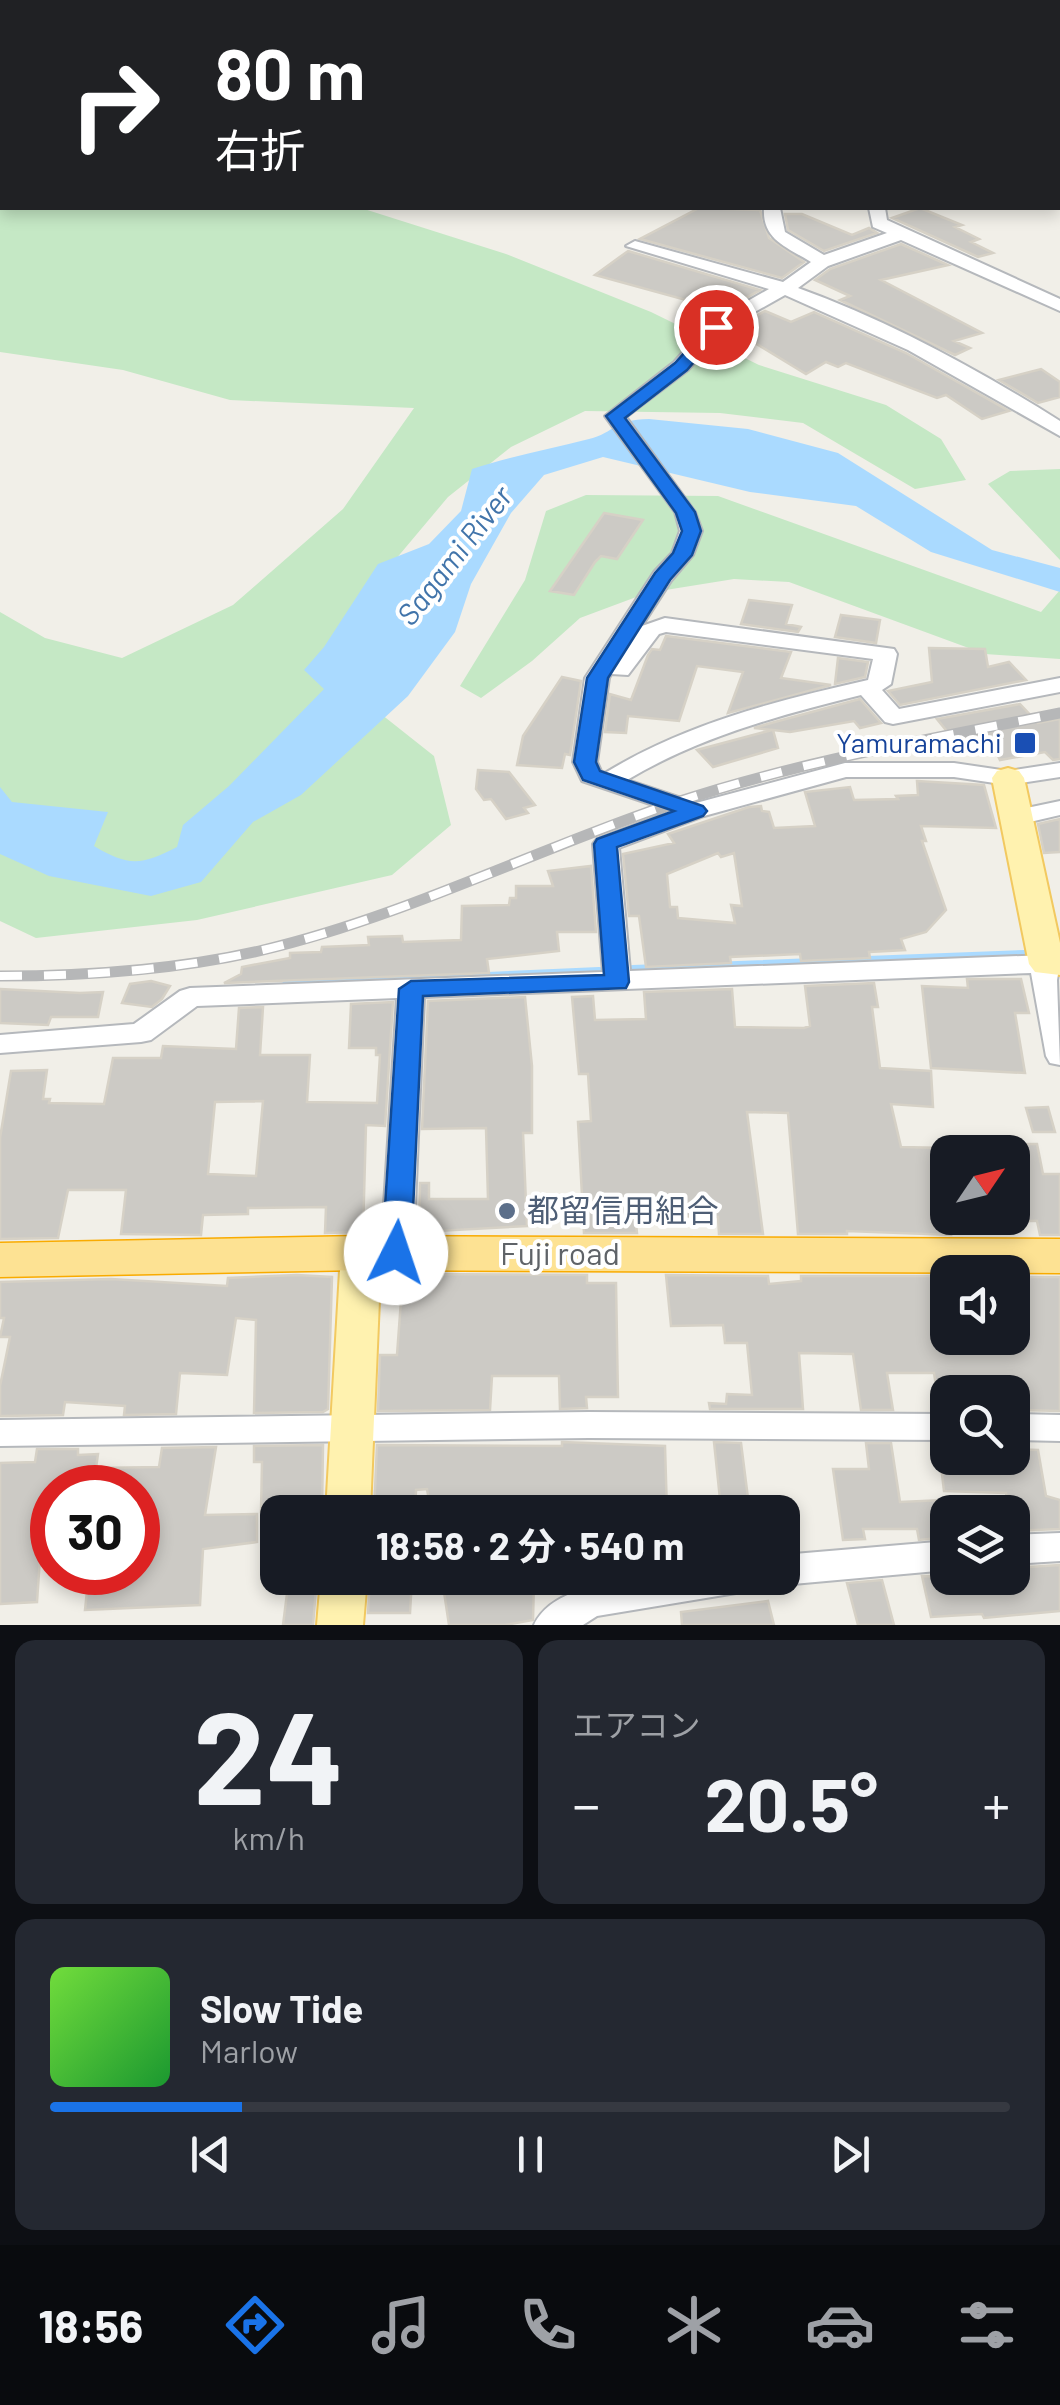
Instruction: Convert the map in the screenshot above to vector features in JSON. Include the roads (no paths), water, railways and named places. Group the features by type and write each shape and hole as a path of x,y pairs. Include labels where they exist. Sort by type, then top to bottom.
{"highway":[{"name":"Fuji road","path":"0,1260 379,1253 1060,1256"}],"main road":[{"path":"1008,778 1054,964"},
{"path":"349,1495 353,1427 379,1253"},
{"path":"340,1625 343,1595"}],"street":[{"path":"771,210 771,224 777,235 822,262"},
{"path":"877,210 879,222 1060,306"},
{"path":"695,811 590,776 585,762 597,678 662,577 682,555 691,531 685,512 616,422 617,413 681,366 716,327 742,309 784,289 822,262 904,233"},
{"path":"635,246 784,289 991,384 1060,430"},
{"path":"595,692 608,685 651,629 666,625 886,654 880,684 787,706 664,748 607,782"},
{"path":"866,687 893,716 1060,685"},
{"path":"617,982 606,844 695,811 845,770 954,770 1008,778 1060,770"},
{"path":"1017,817 1060,808"},
{"path":"0,1044 141,1033 190,996 1054,964"},
{"path":"1054,964 1043,980 1060,1056"},
{"path":"379,1253 411,989"},
{"path":"0,1433 353,1427 930,1427"},
{"path":"1030,1427 1060,1428"},
{"path":"1030,1549 1060,1547"},
{"path":"800,1568 930,1557"},
{"path":"552,1625 590,1602 633,1595"}],"water":[{"name":"Sagami River","path":"649,419 748,429 838,453 992,550 1060,568 1060,592 931,552 856,506 750,492 603,457 544,475 511,513 471,584 455,632 408,696 301,795 253,822 201,882 151,896 49,876 0,854 0,787 12,802 108,812 94,846 117,858 145,860 177,847 183,825 229,786 324,689 304,670 324,647 378,564 429,544 461,511 472,469"}],"waterway":[{"path":"633,969 1024,954"},
{"path":"286,985 599,971"}],"railway":[{"path":"0,976 132,970 263,950 368,919 625,820 724,787 867,752 1060,713"}],"place":[{"name":"Yamuramachi","path":"1025,743"},
{"name":"都留信用組合","path":"507,1211"}]}
